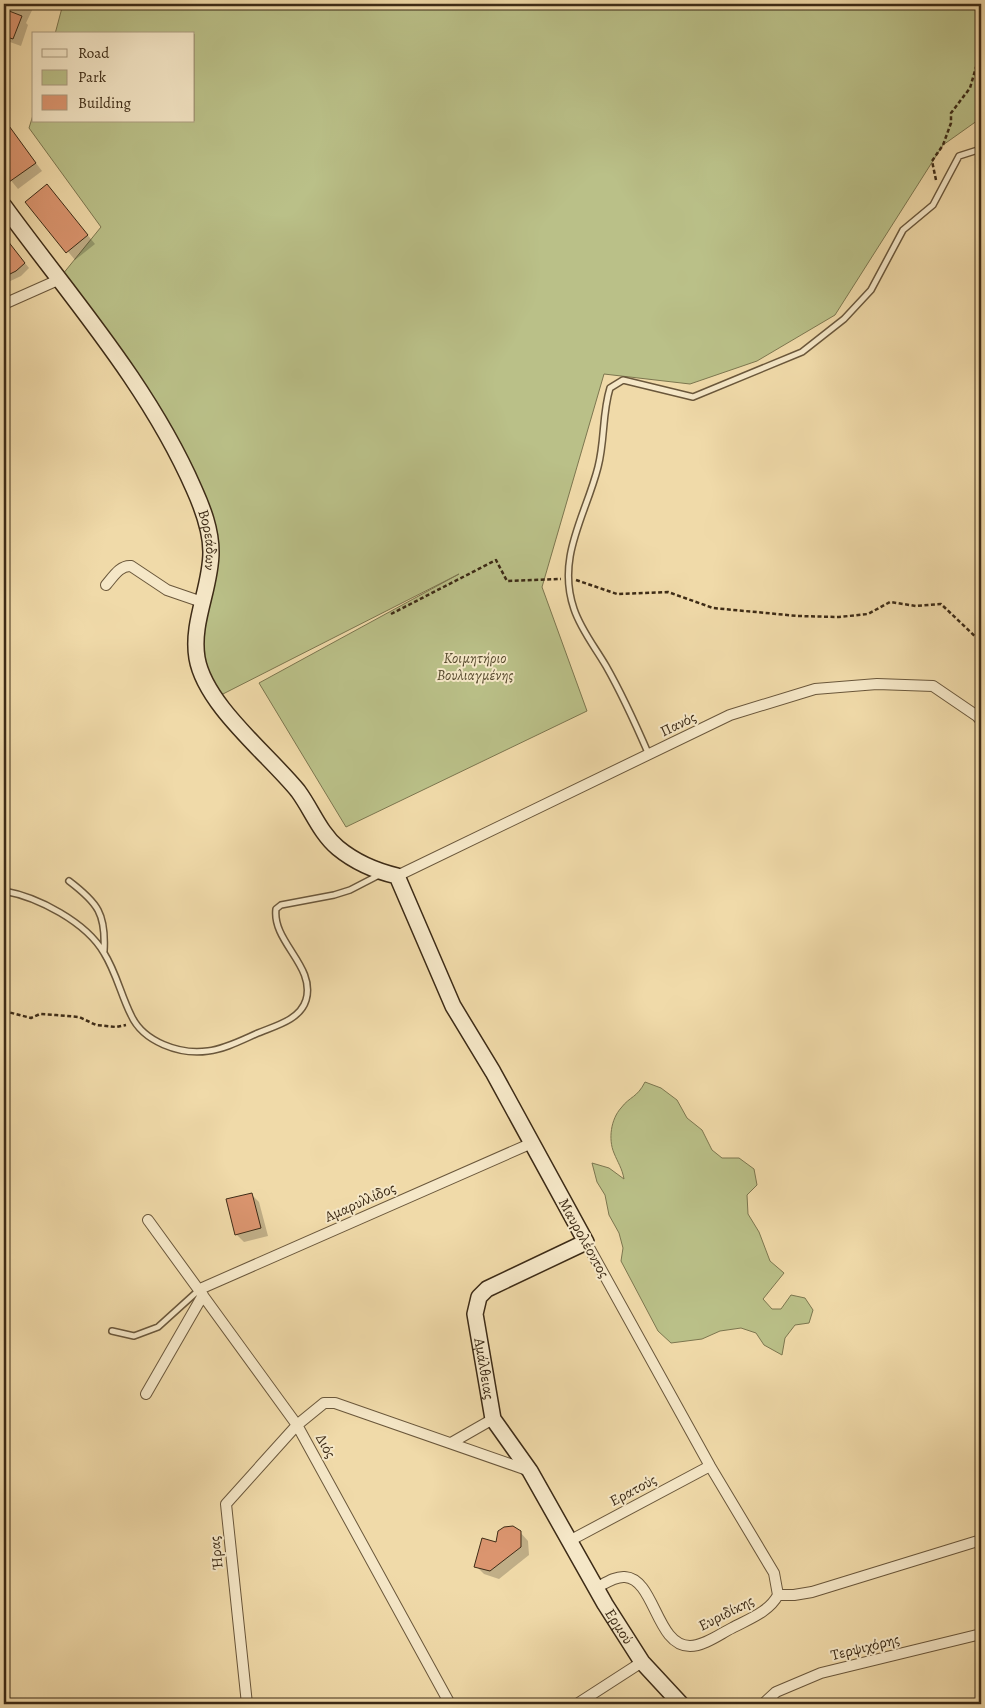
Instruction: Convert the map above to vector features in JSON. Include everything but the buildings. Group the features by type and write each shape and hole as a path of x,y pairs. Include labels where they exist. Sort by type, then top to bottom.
{"street":[{"name":"Βορεάδων","path":"4,206 108,344 158,418 194,489 205,518 211,545 196,653 203,679 213,696 297,790 328,839 353,858 390,874"},
{"path":"4,304 58,280"},
{"path":"106,585 125,566 131,566 167,590 202,602"},
{"name":"Πανός","path":"390,874 730,715 815,689 877,684 933,686 977,716 981,721"},
{"name":"Μαυρολέοντος","path":"390,874 453,1006 532,1143 710,1466 774,1573 778,1595"},
{"name":"Αμαρυλλίδος","path":"202,1292 532,1143"},
{"name":"Διός","path":"148,1220 298,1425 450,1704"},
{"name":"Αμάλθειας","path":"570,1540 530,1471 493,1419 475,1314 479,1297 487,1289 586,1242"},
{"path":"146,1394 202,1292"},
{"name":"Ήρας","path":"247,1704 226,1504 298,1425 324,1403 335,1403 530,1471"},
{"path":"451,1443 493,1419"},
{"name":"Ερατούς","path":"570,1540 710,1466"},
{"name":"Ερμού","path":"570,1540 596,1588 642,1662 680,1704"},
{"path":"778,1595 812,1592 981,1540"},
{"name":"Ευριδίκης","path":"596,1588 623,1576 630,1578 639,1584 670,1636 680,1644 691,1646 704,1642 763,1612 773,1604 778,1595"},
{"name":"Τερψιχόρης","path":"763,1704 776,1692 821,1673 981,1634"},
{"path":"577,1704 642,1662"}],"lane":[{"path":"648,755 620,692 574,609 567,578 569,553 598,467 604,437 604,408 610,388 623,380 693,397 802,352 844,319 870,290 903,230 933,205 959,156 981,150"},
{"path":"4,892 13,893 59,912 84,927 104,952 141,1031 161,1044 182,1050 208,1052 225,1047 291,1019 302,1009 307,999 306,981 300,964 277,925 276,909 286,902 334,896 390,874"},
{"path":"69,881 92,900 103,917 104,952"},
{"path":"112,1331 134,1336 158,1327 202,1292"}],"path":[{"path":"941,191 935,178 932,161 943,145 951,123 951,112 970,88 981,50"},
{"path":"391,614 496,560 507,582 567,578 617,594 668,592 713,608 798,616 839,617 868,614 890,602 916,606 942,604 981,642"},
{"path":"4,1011 31,1018 40,1014 79,1017 96,1025 116,1027 136,1023"}],"green space":[{"name":"Κοιμητήριο Βουλιαγμένης","path":"63,4 981,4 981,118 943,145 835,315 757,361 690,384 604,374 542,587 587,711 346,827 259,683 459,574 219,696 201,651 217,553 205,501 58,280 101,227 29,128 32,118 32,122 195,122 195,32 56,32"},
{"path":"645,1082 661,1088 677,1100 687,1118 702,1130 712,1150 722,1158 739,1158 754,1169 757,1185 747,1195 748,1214 759,1232 770,1261 784,1273 763,1299 772,1309 781,1309 791,1295 805,1298 813,1310 809,1323 795,1325 785,1338 782,1355 764,1345 756,1333 741,1328 720,1331 702,1339 671,1343 658,1331 621,1261 623,1248 619,1233 609,1215 605,1195 597,1182 592,1163 609,1168 624,1179 611,1142 613,1123 624,1104 639,1091"}]}
